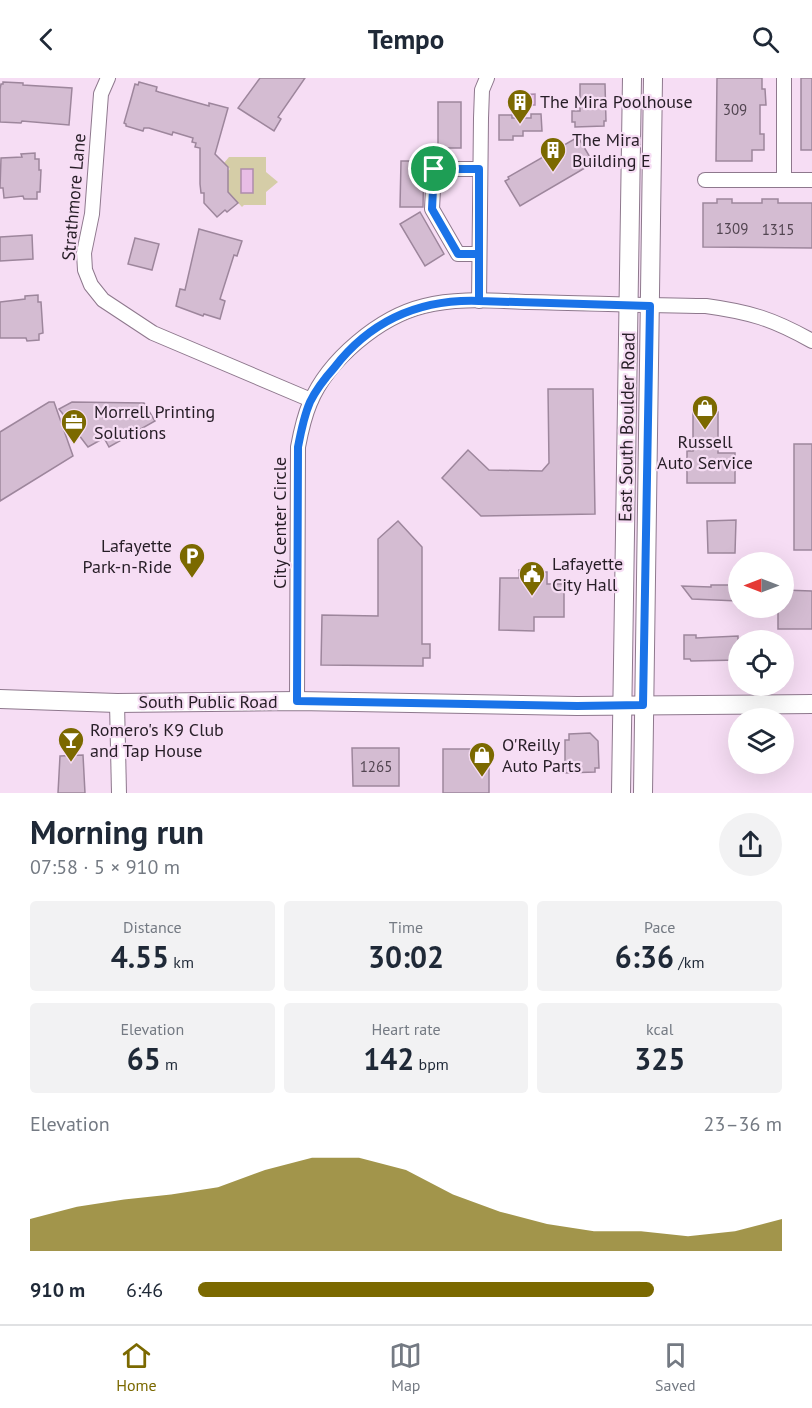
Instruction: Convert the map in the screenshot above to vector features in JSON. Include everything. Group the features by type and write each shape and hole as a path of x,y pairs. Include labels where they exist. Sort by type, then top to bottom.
{"main road":[{"name":"East South Boulder Road","path":"621,793 632,78"},
{"name":"East South Boulder Road","path":"643,793 653,78"},
{"name":"South Public Road","path":"0,699 117,703 297,701 577,706 812,704"}],"street":[{"name":"Strathmore Lane","path":"108,78 100,101 92,214 84,253 85,270 92,285 103,300 153,333 311,400"},
{"path":"479,301 479,169 482,90 487,78"},
{"path":"784,78 784,180"},
{"path":"479,169 434,169 432,209 458,254 479,254"},
{"path":"705,180 812,180"},
{"name":"City Center Circle","path":"297,701 298,447 303,422 311,400 347,351 366,334 387,321 426,305 459,300 706,306 746,312 783,324 812,341"},
{"path":"117,703 119,793"}],"shaded area":[{"path":"535,94 535,105 514,105 514,95"},
{"path":"229,157 266,157 266,172 278,182 266,192 266,205 244,205 242,207 228,192 228,183 220,183 220,178 230,169 224,163"},
{"path":"241,169 253,169 253,193 241,193"}],"building":[{"path":"260,78 305,78 278,117 281,119 274,131 238,108"},
{"path":"717,78 762,78 766,105 760,105 760,134 764,134 764,150 752,150 752,161 716,161"},
{"path":"801,78 812,78 812,150 801,150"},
{"path":"3,82 72,88 69,125 22,121 21,123 0,122 0,89"},
{"path":"139,82 157,87 156,91 159,92 209,106 209,103 228,108 215,154 228,167 228,192 238,203 227,212 225,210 217,217 204,203 204,193 201,193 200,184 200,148 195,147 196,143 192,142 193,138 173,132 172,135 149,128 144,128 143,131 126,126 124,123 135,84 138,85"},
{"path":"580,84 605,84 606,121 604,121 604,126 575,127 575,122 572,122 572,111 580,111"},
{"path":"438,102 461,102 461,148 438,148"},
{"name":"The Mira Poolhouse","path":"531,114 541,114 542,131 523,131 523,136 513,136 513,140 499,140 499,115 531,118"},
{"name":"The Mira Building E","path":"578,137 591,159 587,161 590,165 520,206 505,181 509,179 508,177"},
{"path":"35,153 35,159 39,159 39,170 41,170 40,192 37,192 37,199 24,199 23,196 4,198 3,188 0,188 1,158 22,157 21,154"},
{"path":"401,161 424,161 423,207 400,207"},
{"path":"717,199 732,199 732,203 762,203 762,199 778,199 778,203 812,203 812,248 703,247 703,203 717,203"},
{"path":"420,212 444,254 425,266 400,224"},
{"path":"199,229 242,241 237,256 234,255 220,299 225,301 220,319 204,314 203,316 176,306 180,289 185,290"},
{"path":"32,235 33,259 0,261 0,237"},
{"path":"135,238 159,244 152,270 128,264"},
{"path":"38,295 38,302 41,302 43,333 39,334 39,340 0,338 0,302"},
{"path":"548,389 593,389 595,514 481,516 442,478 468,450 489,470 542,471 549,463"},
{"path":"49,402 54,402 73,456 0,501 0,432"},
{"path":"72,402 144,403 155,421 109,447 104,438 88,447 59,409"},
{"name":"Russell Auto Service","path":"693,412 718,412 718,453 735,453 735,483 687,483 687,451 693,451"},
{"path":"794,444 812,444 812,550 794,550"},
{"path":"736,520 735,552 708,553 707,521"},
{"path":"398,521 422,547 422,644 430,644 430,658 423,658 423,666 321,665 322,615 378,616 378,539"},
{"name":"Lafayette City Hall","path":"519,570 542,570 542,572 547,572 547,584 564,584 564,617 534,617 534,631 499,630 500,578 519,578"},
{"path":"711,585 728,585 728,601 692,599 682,586 711,587"},
{"path":"794,590 812,591 812,629 778,629 778,618 794,618"},
{"path":"684,635 696,635 696,638 728,636 728,660 691,661 684,659"},
{"path":"590,733 598,741 599,768 595,768 595,772 565,773 565,740 569,740 569,734"},
{"path":"352,748 399,748 399,786 353,786"},
{"path":"443,749 489,749 489,793 443,793"},
{"path":"83,755 85,793 58,793 60,756"}],"place":[{"name":"The Mira Poolhouse","path":"520,125"},
{"name":"The Mira Building E","path":"553,173"},
{"name":"Russell Auto Service","path":"705,431"},
{"name":"Morrell Printing Solutions","path":"74,445"},
{"name":"Lafayette Park-n-Ride","path":"192,579"},
{"name":"Lafayette City Hall","path":"532,597"},
{"name":"Romero's K9 Club and Tap House","path":"71,763"},
{"name":"O'Reilly Auto Parts","path":"482,778"}],"route":[{"path":"434,169 432,209 458,254 479,254 479,301 459,300 426,305 387,321 366,334 347,351 311,400 303,422 298,447 297,701 643,705 650,306 479,301 479,285 479,254 479,169 434,169"}]}
